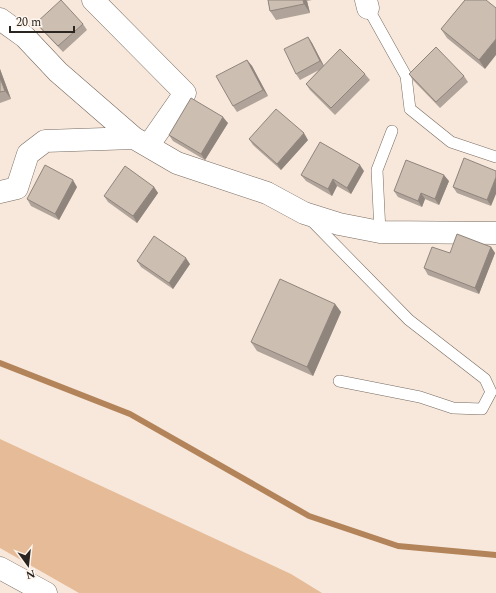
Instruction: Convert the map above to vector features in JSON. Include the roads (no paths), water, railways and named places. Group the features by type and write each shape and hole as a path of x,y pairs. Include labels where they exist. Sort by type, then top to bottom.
{"street":[{"path":"0,192 17,188 28,154 45,141 141,142 185,93 93,0"},
{"path":"1,17 25,37 58,72 141,142 177,163 266,193 304,213 339,224 380,232 496,233"},
{"path":"0,568 46,593"}],"lane":[{"path":"367,4 406,76 410,109 451,142 496,157"},
{"path":"380,232 377,170 392,131"},
{"path":"304,213 409,320 485,379 491,392 482,409 453,408 420,397 339,381"}],"waterway":[{"path":"0,363 130,414 309,516 398,546 496,555"}]}
